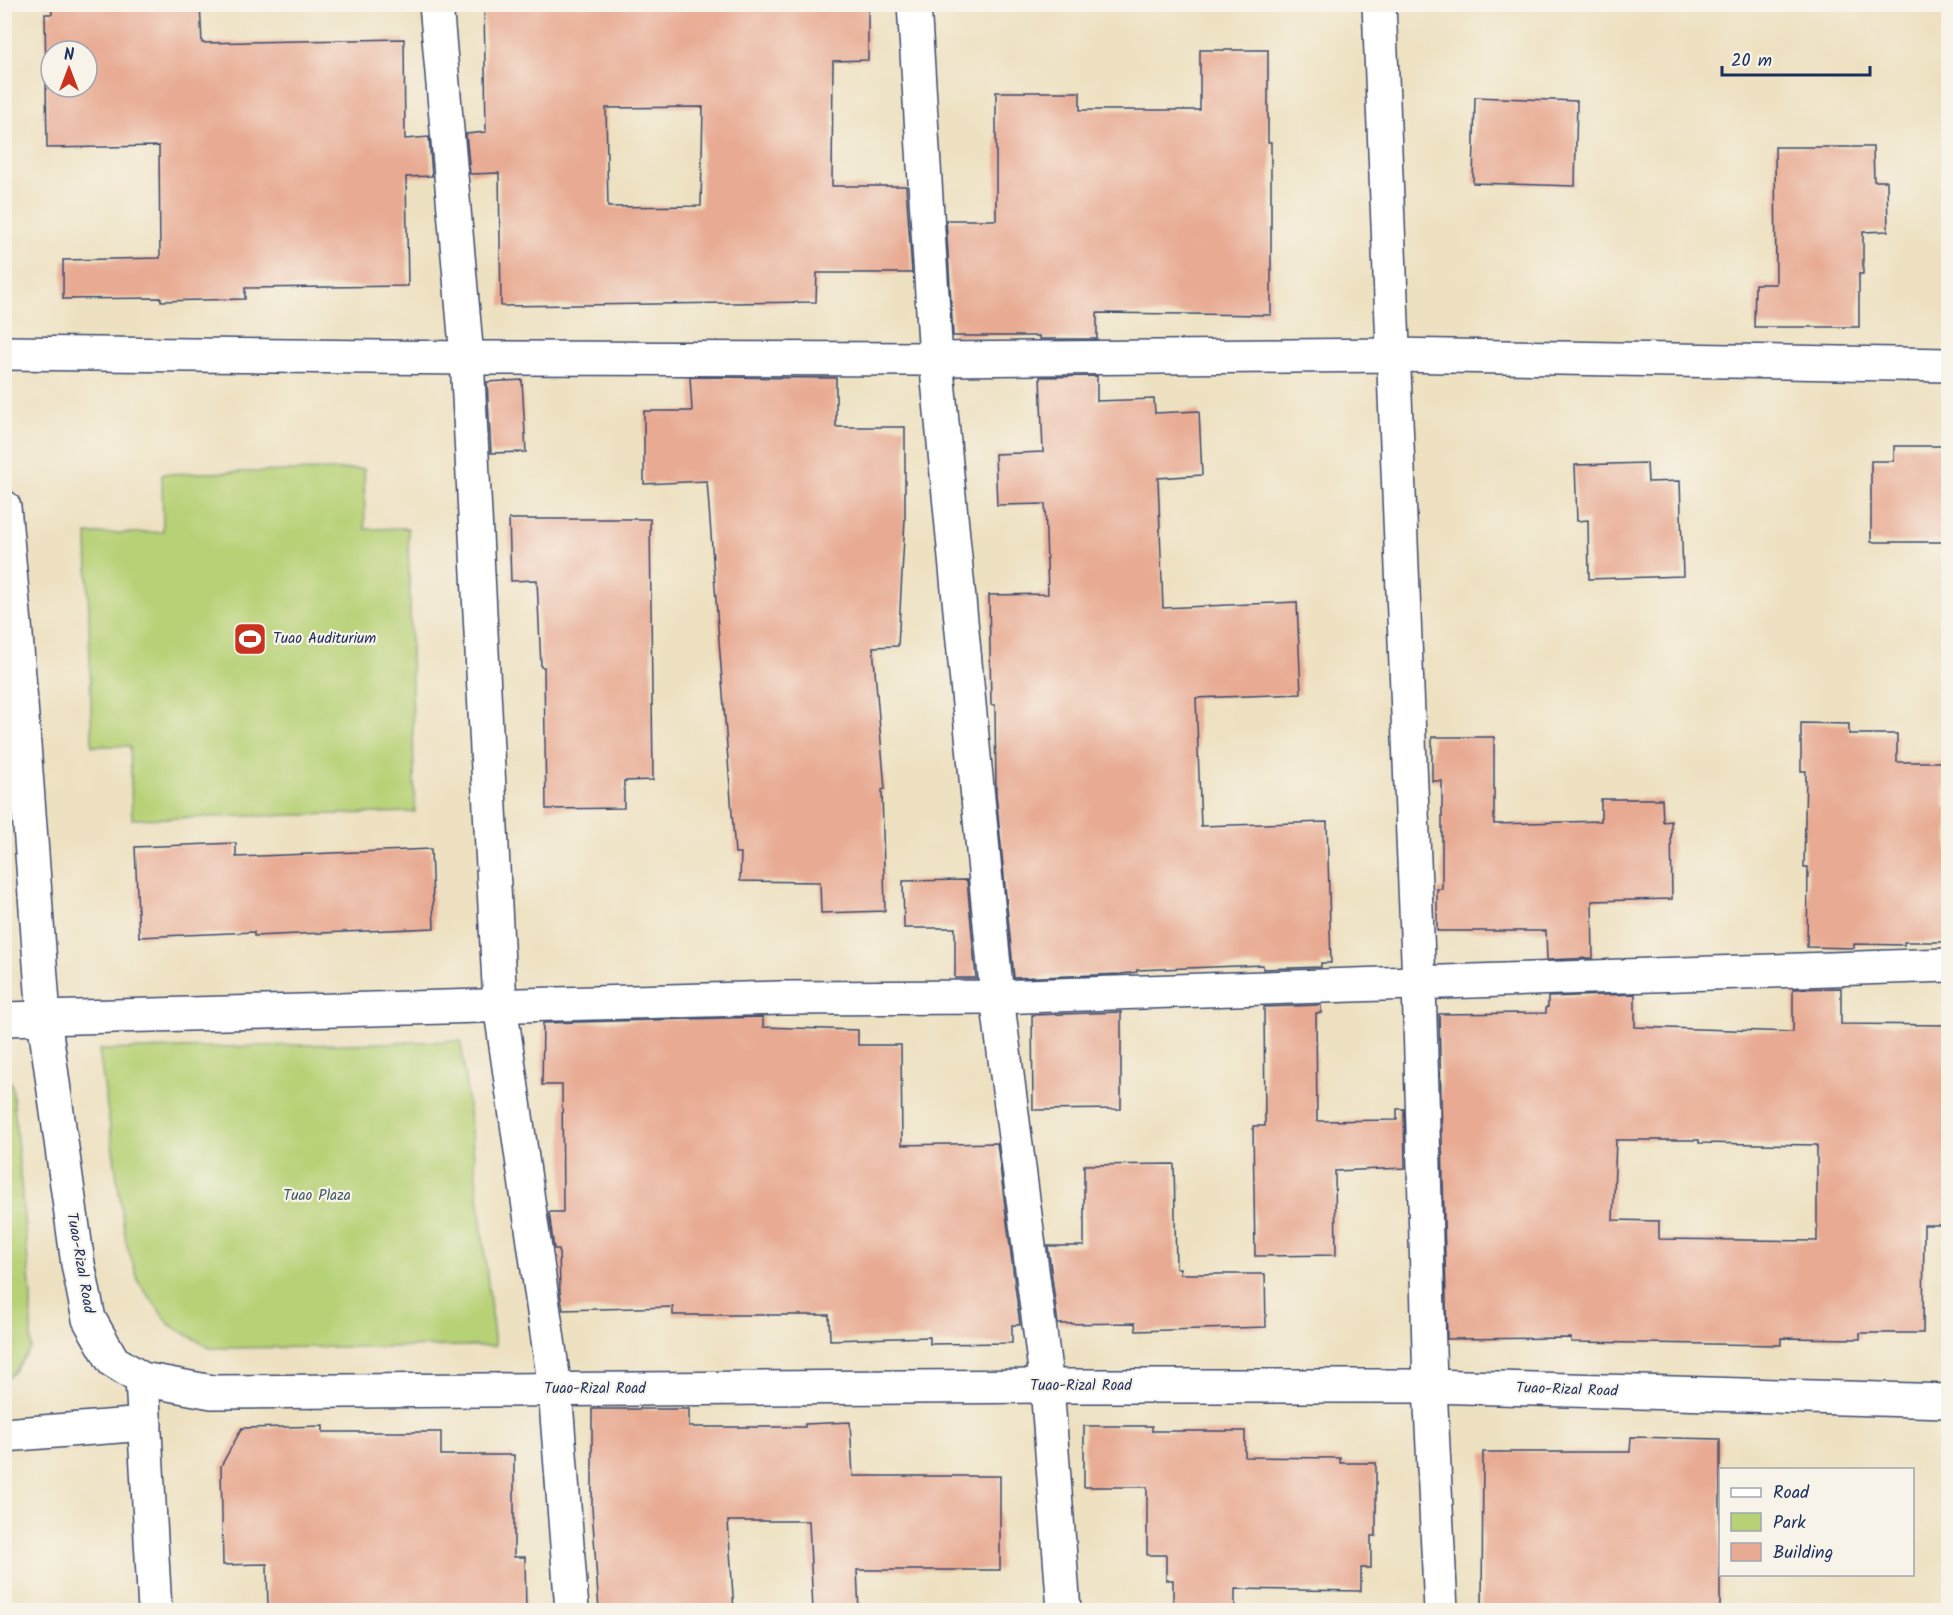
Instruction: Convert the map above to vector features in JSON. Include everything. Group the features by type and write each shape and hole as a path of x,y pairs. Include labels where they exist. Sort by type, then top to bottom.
{"street":[{"path":"436,4 467,358 500,1005 555,1389 573,1611"},
{"path":"914,4 936,359 997,997 1047,1386 1064,1611"},
{"path":"1379,4 1419,983 1430,1386 1442,1611"},
{"path":"4,352 467,358 936,359 1393,355 1948,364"},
{"name":"Tuao-Rizal Road","path":"4,507 10,635 44,1018 78,1264 88,1319 113,1361 142,1379 212,1392 1047,1386 1430,1386 1948,1401"},
{"path":"4,1019 780,998 997,997 1948,965"},
{"path":"142,1379 155,1611"},
{"path":"4,1435 145,1424"}],"green space":[{"name":"Tuao Auditurium","path":"364,469 365,529 408,528 415,812 132,819 130,746 92,746 87,534 163,532 162,474"},
{"name":"Tuao Plaza","path":"461,1041 495,1346 210,1348 170,1325 139,1283 126,1242 99,1050"},
{"path":"5,1074 12,1084 31,1296 31,1348 5,1381"}],"building":[{"path":"51,4 200,4 202,43 404,39 405,139 429,137 432,176 406,177 408,286 245,288 245,299 161,301 161,298 63,299 63,260 160,258 159,146 47,148 46,99 99,99 99,39 45,39 45,14 52,14"},
{"path":"484,4 868,4 868,60 833,61 832,186 906,186 912,273 817,273 816,302 501,306 499,173 470,174 466,134 486,132","holes":["703,107 701,206 608,207 606,108"]},
{"path":"1200,50 1268,50 1268,142 1271,142 1271,315 1097,313 1097,339 953,336 946,220 996,220 996,92 1080,92 1080,110 1200,110"},
{"path":"1475,97 1577,101 1575,186 1473,183"},
{"path":"1775,147 1873,147 1874,181 1887,181 1888,231 1863,232 1863,274 1859,274 1859,327 1754,327 1755,284 1776,284"},
{"path":"1097,376 1097,401 1154,399 1155,413 1199,411 1202,475 1158,478 1163,608 1297,602 1301,694 1196,698 1201,826 1327,822 1331,963 1321,963 1321,967 1263,969 1263,965 1014,978 996,794 995,705 991,705 989,595 1048,594 1045,504 997,505 995,454 1043,452 1040,377"},
{"path":"690,377 836,378 836,427 905,427 905,519 898,646 873,647 885,789 882,790 885,911 821,913 820,882 740,881 741,853 735,853 707,481 644,484 644,411 692,411"},
{"path":"522,380 526,452 491,453 487,382"},
{"path":"1894,446 1948,446 1948,542 1871,542 1871,461 1894,461"},
{"path":"1647,463 1648,482 1680,481 1683,576 1589,579 1588,520 1577,521 1575,465"},
{"path":"509,519 650,519 653,780 624,781 624,808 546,809 544,667 541,667 537,580 511,581"},
{"path":"1801,723 1849,724 1849,734 1897,734 1897,762 1945,762 1944,807 1948,807 1947,942 1904,942 1904,945 1854,944 1854,948 1807,947 1808,867 1804,867 1806,771 1801,771"},
{"path":"1432,737 1494,737 1494,824 1601,821 1601,799 1662,799 1663,822 1671,821 1672,899 1592,901 1593,958 1547,960 1546,931 1437,931 1437,889 1442,889 1442,781 1432,781"},
{"path":"236,843 236,857 431,849 434,928 254,936 254,932 139,937 135,847"},
{"path":"967,880 976,978 955,978 955,928 904,928 903,881"},
{"path":"1841,988 1841,1024 1948,1025 1948,1225 1924,1225 1923,1333 1860,1333 1860,1339 1781,1338 1781,1345 1571,1342 1571,1338 1447,1339 1439,1014 1546,1013 1548,997 1635,994 1635,1027 1793,1032 1793,989","holes":["1616,1140 1699,1140 1699,1143 1817,1145 1817,1241 1659,1239 1659,1221 1613,1220"]},
{"path":"1321,1005 1321,1013 1316,1013 1317,1121 1397,1120 1397,1109 1404,1109 1405,1168 1335,1171 1336,1255 1255,1256 1253,1126 1265,1126 1264,1007"},
{"path":"1121,1012 1121,1109 1033,1110 1032,1015"},
{"path":"763,1017 763,1027 858,1030 858,1045 901,1045 902,1145 997,1143 1020,1325 1012,1325 1012,1343 930,1344 930,1337 830,1340 829,1315 673,1315 673,1307 563,1310 559,1249 554,1249 549,1212 563,1212 562,1085 542,1085 543,1023"},
{"path":"1174,1164 1176,1268 1180,1268 1180,1274 1265,1274 1266,1327 1136,1331 1135,1323 1058,1324 1048,1246 1084,1246 1084,1165"},
{"path":"592,1409 689,1409 689,1427 805,1427 805,1424 850,1422 853,1476 1000,1476 1000,1570 857,1570 859,1611 813,1611 809,1521 728,1521 734,1611 599,1611 592,1507"},
{"path":"323,1426 323,1432 441,1432 441,1455 514,1455 514,1557 525,1557 526,1611 268,1611 267,1564 223,1565 221,1466 242,1428"},
{"path":"1084,1426 1152,1426 1152,1431 1245,1431 1245,1457 1340,1458 1340,1463 1376,1463 1376,1536 1371,1536 1371,1568 1361,1568 1361,1591 1235,1589 1235,1611 1173,1611 1173,1580 1166,1580 1166,1555 1147,1555 1147,1487 1084,1487"},
{"path":"1631,1437 1720,1439 1720,1611 1482,1611 1483,1452 1630,1452"}],"place":[{"name":"Tuao Auditurium","path":"250,639"}]}
